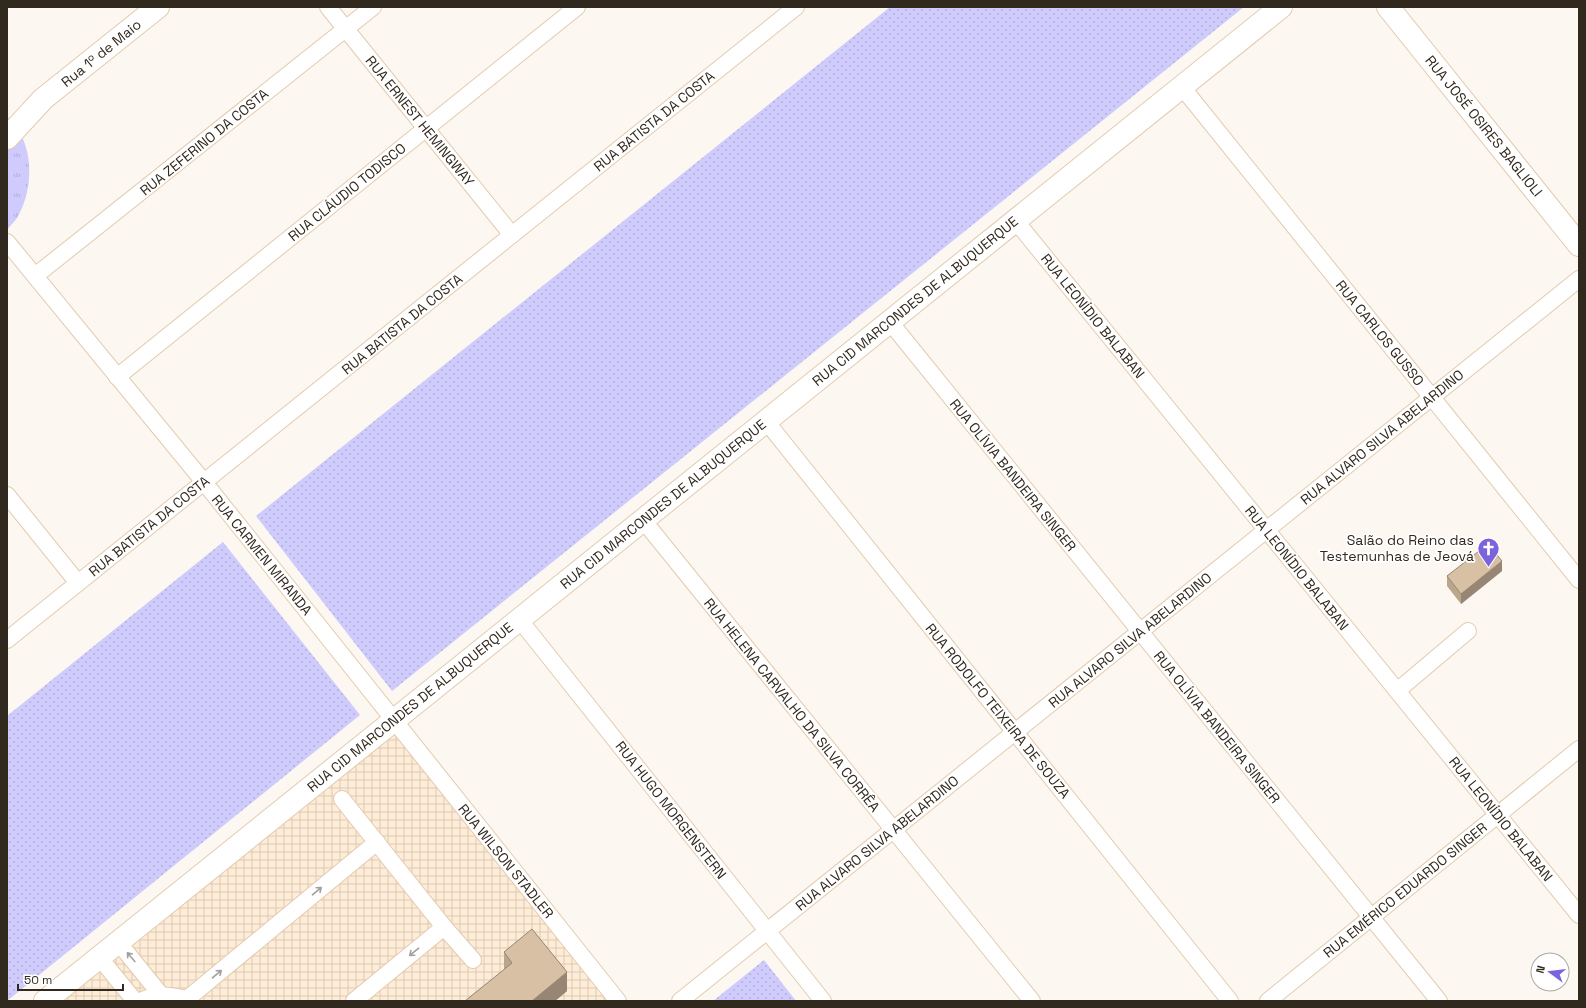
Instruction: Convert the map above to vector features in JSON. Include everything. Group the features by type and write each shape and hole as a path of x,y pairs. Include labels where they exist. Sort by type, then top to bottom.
{"street":[{"name":"Rua 1º de Maio","path":"7,120 43,99 158,7"},
{"name":"RUA ERNEST HEMINGWAY","path":"328,7 512,235"},
{"name":"RUA ZEFERINO DA COSTA","path":"35,276 373,7"},
{"name":"RUA CLÁUDIO TODISCO","path":"117,377 577,7"},
{"name":"RUA BATISTA DA COSTA","path":"7,640 796,7"},
{"name":"RUA CID MARCONDES DE ALBUQUERQUE","path":"45,1001 1281,7"},
{"name":"RUA JOSÉ OSIRES BAGLIOLI","path":"1388,7 1577,240"},
{"name":"RUA CARLOS GUSSO","path":"1182,87 1579,580"},
{"name":"Rua 1º de Maio","path":"7,138 43,99"},
{"name":"RUA LEONÍDIO BALABAN","path":"1015,220 1579,915"},
{"name":"RUA CARMEN MIRANDA","path":"7,242 204,482 394,720"},
{"name":"RUA ALVARO SILVA ABELARDINO","path":"680,1001 1579,279"},
{"name":"RUA OLÍVIA BANDEIRA SINGER","path":"890,322 1439,1001"},
{"name":"RUA RODOLFO TEIXEIRA DE SOUZA","path":"766,421 1230,1001"},
{"path":"7,495 78,583"},
{"name":"RUA HELENA CARVALHO DA SILVA CORRÊA","path":"643,520 1032,1001"},
{"name":"RUA HUGO MORGENSTERN","path":"520,619 823,1001"},
{"path":"1397,691 1468,631"},
{"name":"RUA WILSON STADLER","path":"394,720 618,1001"},
{"name":"RUA EMÉRICO EDUARDO SINGER","path":"1268,1001 1579,749"},
{"path":"342,799 444,927 473,960"},
{"path":"140,1001 152,996 166,994 188,1000 377,842"},
{"path":"354,1001 444,927"},
{"path":"118,942 161,995"},
{"path":"99,957 136,1001"}],"shaded area":[{"path":"394,720 618,1001 44,1001"}],"green space":[{"path":"890,7 1244,7 392,691 256,516"},
{"path":"7,116 19,131 24,141 29,163 29,174 26,197 22,208 17,218 7,230"},
{"path":"223,542 360,715 7,1001 7,716"},
{"path":"764,960 796,1001 713,1001"}],"building":[{"path":"1488,544 1502,561 1461,594 1447,576"},
{"path":"532,929 567,972 532,1001 465,1001 512,963 504,952"}],"place":[{"name":"Salão do Reino das Testemunhas de Jeová","path":"1489,568"}]}
